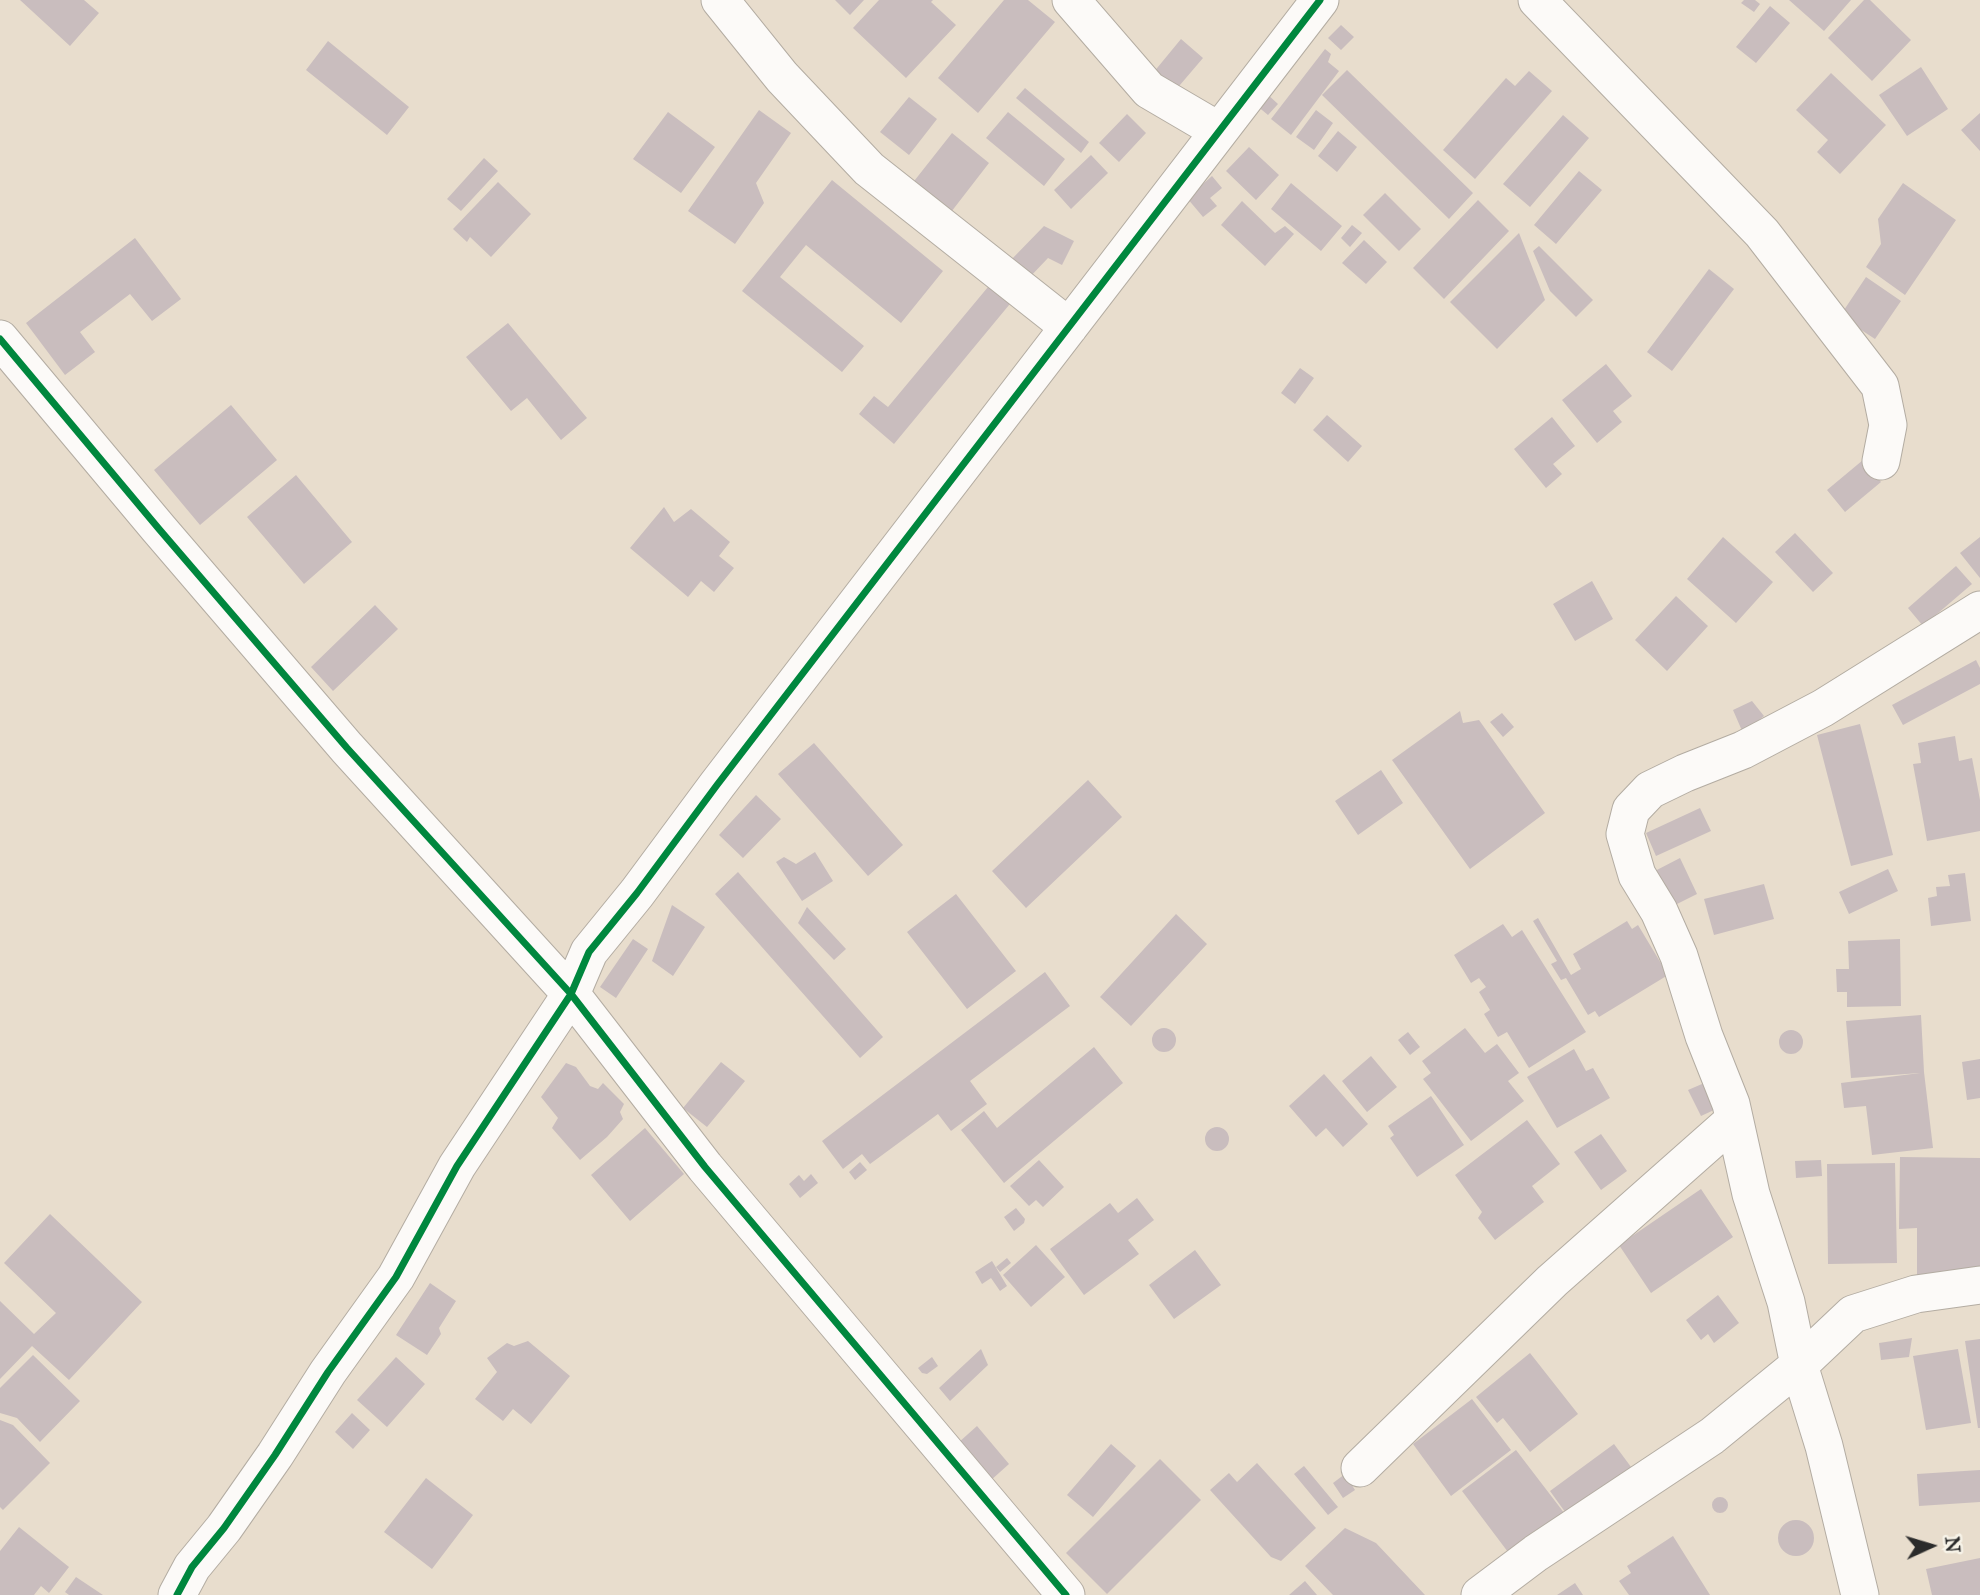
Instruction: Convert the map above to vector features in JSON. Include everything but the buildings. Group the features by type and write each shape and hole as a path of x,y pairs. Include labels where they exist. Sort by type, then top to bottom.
{"street":[{"path":"720,0 782,77 869,169 1069,327"},
{"path":"1071,0 1149,90 1219,131"},
{"path":"177,1595 192,1567 246,1497 328,1372 396,1277 457,1166 571,994 589,951 637,893 725,774 1320,0"},
{"path":"1536,0 1762,233 1880,386 1888,425 1881,461"},
{"path":"0,339 347,747 571,994 705,1167 1066,1595"},
{"path":"1860,1595 1824,1446 1799,1365 1786,1302 1751,1194 1731,1104 1704,1036 1679,956 1659,911 1637,875 1625,834 1631,810 1650,790 1743,750 1823,708 1980,610"},
{"path":"1360,1468 1552,1281 1734,1119"},
{"path":"1480,1595 1546,1546 1712,1436 1799,1365 1853,1314 1916,1294 1980,1285"}],"cycle path":[{"path":"177,1595 192,1567 224,1528 328,1372 396,1277 457,1166 571,994 589,952 637,893 1320,0"},
{"path":"0,339 347,748 571,994 705,1167 1066,1595"}]}
